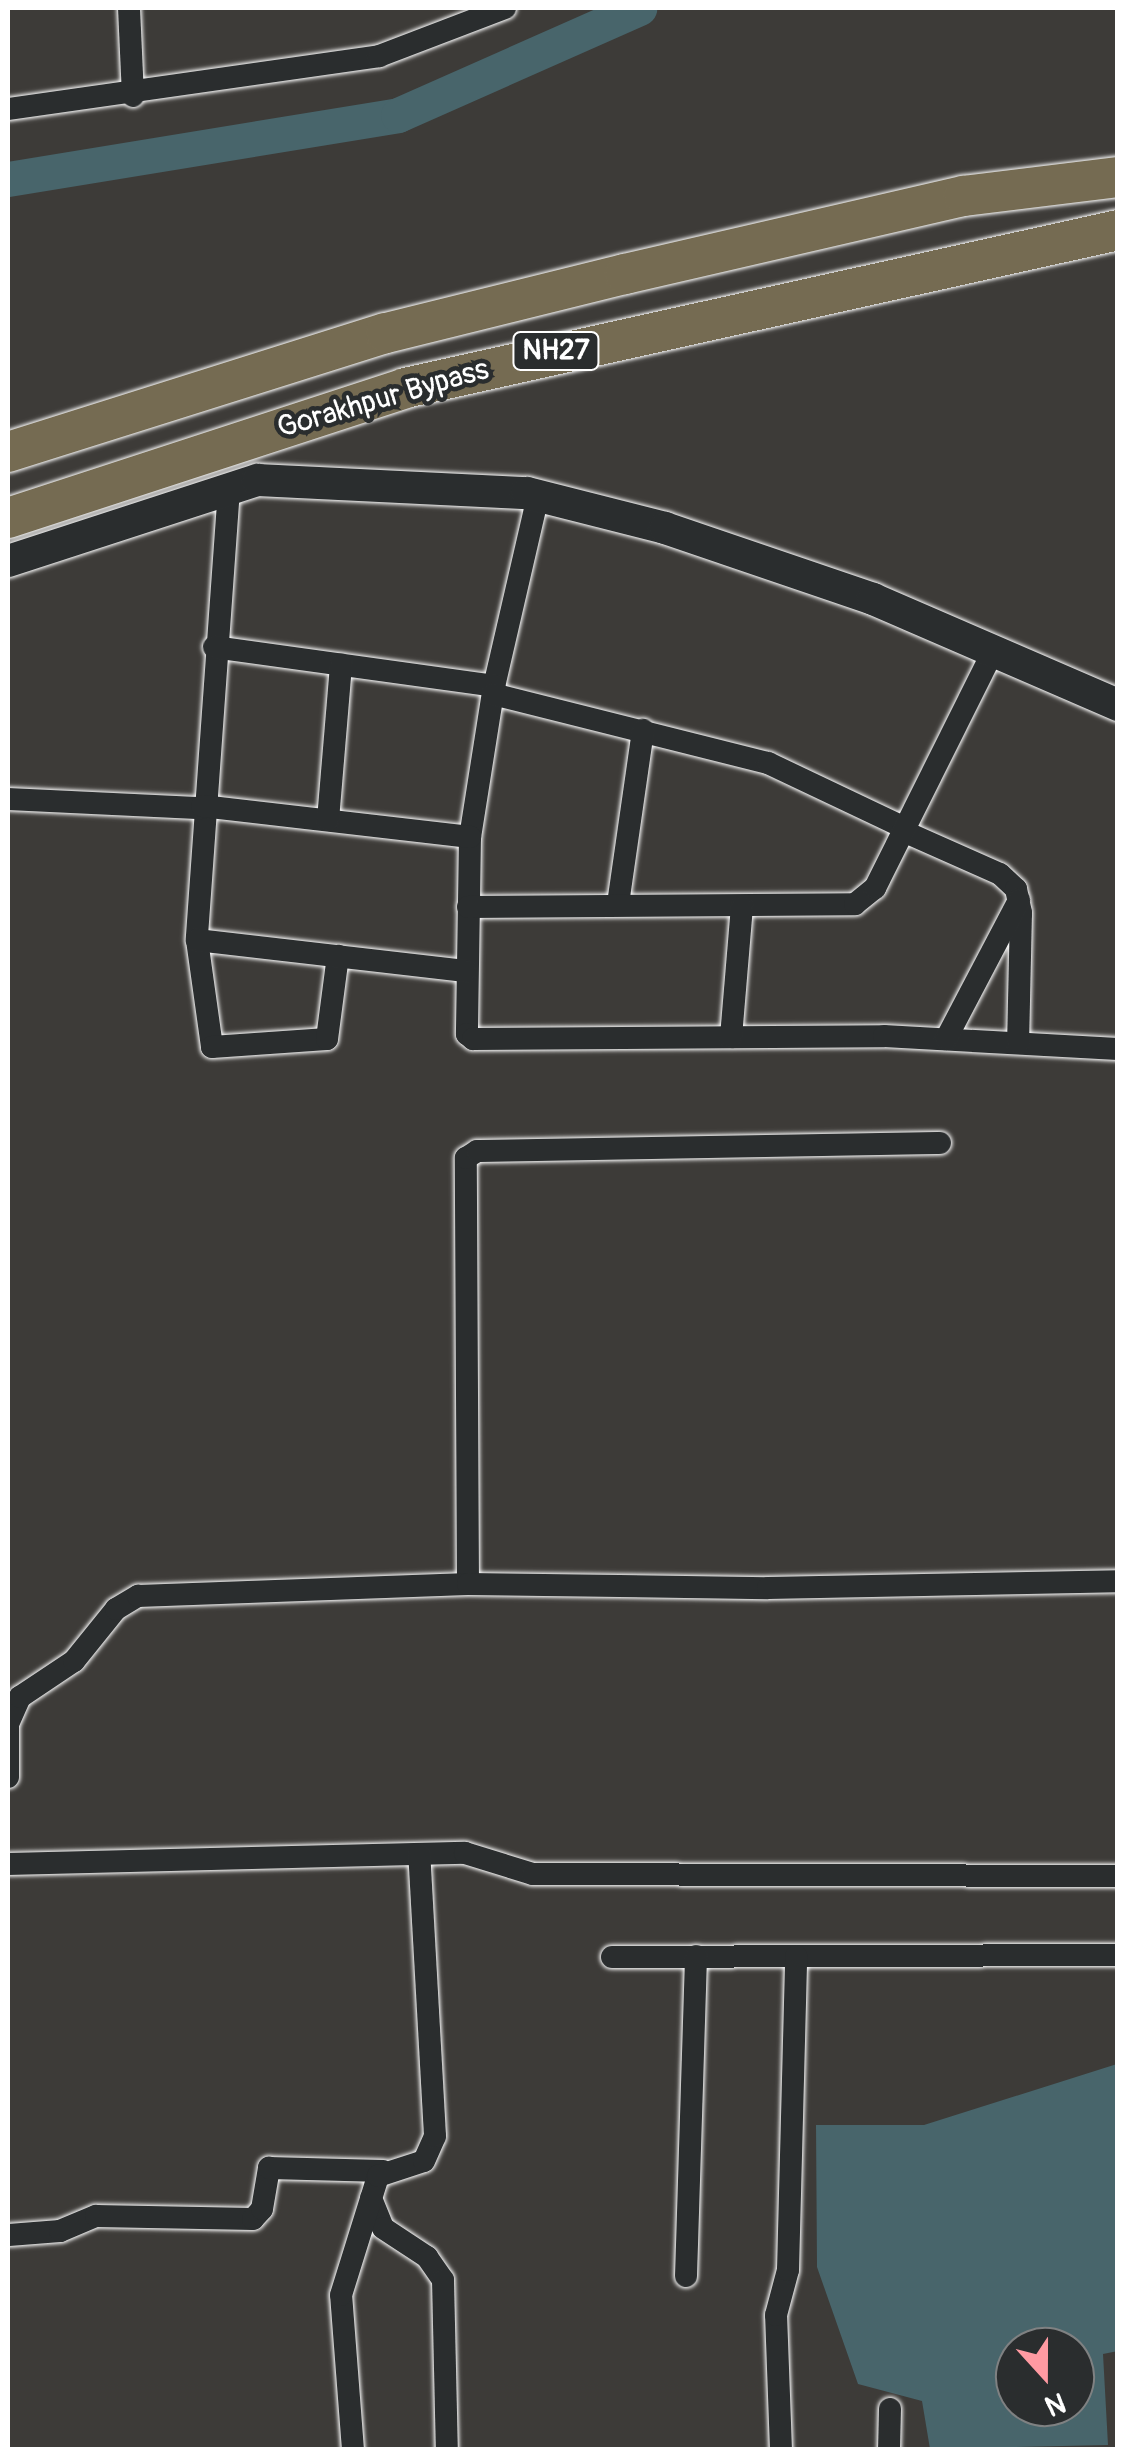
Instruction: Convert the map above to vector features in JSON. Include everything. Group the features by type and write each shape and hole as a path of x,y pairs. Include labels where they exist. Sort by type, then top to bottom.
{"highway":[{"name":"NH27","path":"8,452 367,339 588,283 964,196 1118,177"},
{"name":"Gorakhpur Bypass","path":"8,518 404,388 1118,230"}],"main road":[{"path":"8,560 258,480 538,496 665,528 872,599 1118,705"}],"street":[{"path":"129,8 133,96"},
{"path":"8,109 133,96 296,63 378,56 504,8"},
{"path":"229,489 202,807 197,940 208,1038 220,1051 327,1038 338,956"},
{"path":"538,496 493,690 470,837 464,1027 474,1039 946,1039 1118,1049"},
{"path":"214,647 493,690 768,763 1000,874 1019,900 1018,1044"},
{"path":"468,907 855,904 875,888 993,651"},
{"path":"328,820 341,665"},
{"path":"618,904 644,730"},
{"path":"8,799 202,807 470,837"},
{"path":"946,1039 1019,900"},
{"path":"731,1037 742,907"},
{"path":"197,940 465,970"},
{"path":"468,1584 466,1158 477,1151 940,1143"},
{"path":"8,1777 8,1724 20,1696 82,1654 126,1600 468,1584 768,1588 1118,1581"},
{"path":"8,1864 465,1853 533,1874 1118,1876"},
{"path":"8,2235 60,2231 96,2216 253,2219 262,2209 270,2168 384,2171 424,2160 435,2136 419,1854"},
{"path":"612,1956 1118,1955"},
{"path":"686,2276 696,1956"},
{"path":"781,2450 776,2314 788,2270 796,1956"},
{"path":"354,2450 339,2308 371,2198 384,2171"},
{"path":"371,2198 383,2228 428,2257 442,2280 447,2450"},
{"path":"889,2450 890,2409"}],"water":[{"path":"1117,2064 1118,2351 1103,2354 1108,2445 930,2449 922,2401 858,2384 817,2267 816,2125 924,2125"}],"waterway":[{"path":"8,179 398,115 639,8"}]}
